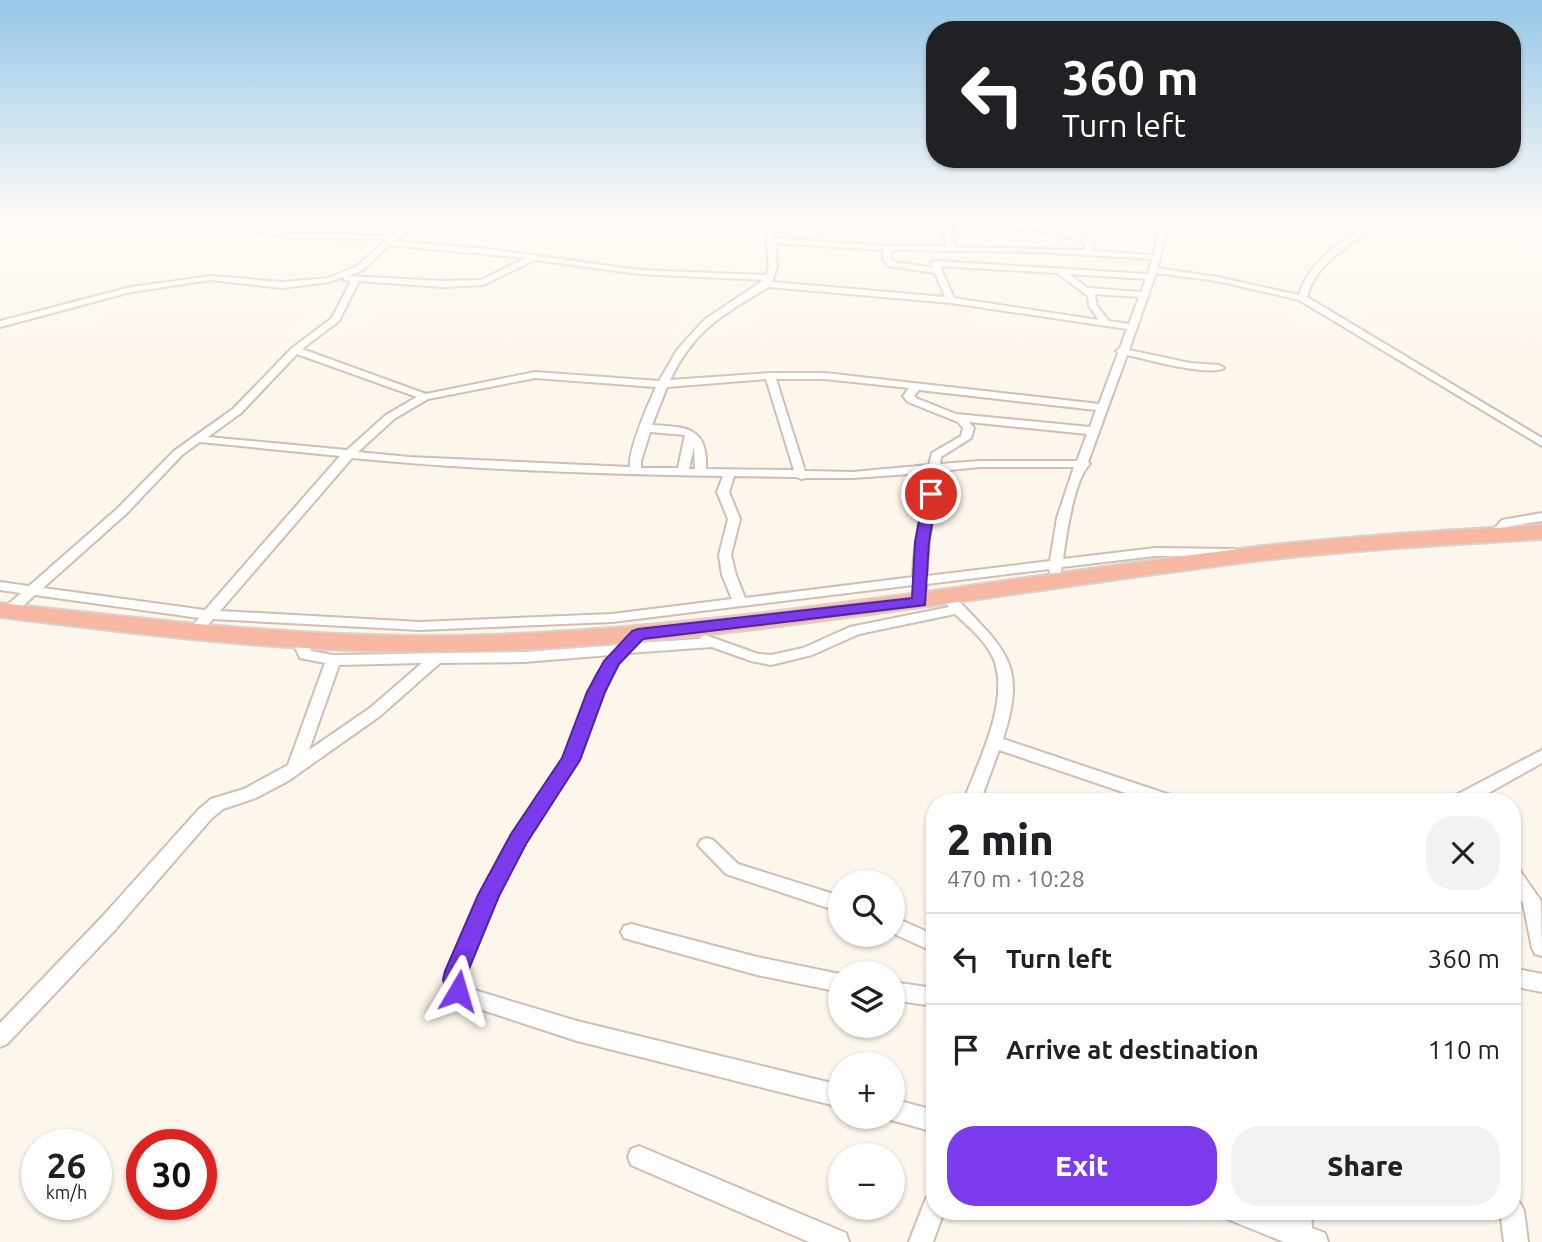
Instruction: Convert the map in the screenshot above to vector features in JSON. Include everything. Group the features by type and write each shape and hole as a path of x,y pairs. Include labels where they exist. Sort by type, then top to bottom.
{"highway":[{"path":"4,611 202,623 304,640 631,642 681,631 920,592 953,603 1055,572 1542,532"}],"street":[{"path":"0,324 131,290 198,280"},
{"path":"231,280 282,285 323,280"},
{"path":"4,611 34,590 122,511 178,453 237,411 295,350 336,319 356,280"},
{"path":"397,280 487,280"},
{"path":"754,280 951,300 1130,327"},
{"path":"942,280 951,300"},
{"path":"1070,280 1092,295 1093,306 1106,323"},
{"path":"0,586 34,590 202,623 420,626 612,618 740,601 920,592 1055,572 1063,518 1084,464 1121,351 1149,280"},
{"path":"1221,280 1302,299 1542,443"},
{"path":"1302,299 1309,280"},
{"path":"636,471 635,461 661,384 707,322 769,281"},
{"path":"1084,290 1143,295"},
{"path":"295,350 425,397"},
{"path":"1121,351 1175,364 1219,368"},
{"path":"202,623 347,456 390,417 425,397 535,375 661,384 769,376 848,377 1101,407"},
{"path":"769,376 801,476"},
{"path":"916,387 908,396 912,400 956,417 966,424 969,434 939,451 934,459 940,468"},
{"path":"956,417 1094,431"},
{"path":"645,428 691,434 699,439 702,447 700,473"},
{"path":"683,472 691,434"},
{"path":"200,439 347,456 485,466 729,474 801,476 1016,463 1084,464"},
{"path":"920,592 925,515 940,468"},
{"path":"729,474 723,492 734,519 725,555 729,575 740,601"},
{"path":"1494,535 1506,523 1542,517"},
{"path":"681,631 756,658 771,660 807,652 855,630 953,603 995,648 1004,663 1006,687 993,742 974,793"},
{"path":"304,640 302,647 305,655 333,660 538,657 631,642 714,642"},
{"path":"631,642 603,676 571,760 518,839 489,895 457,971 455,985 468,996 577,1031 828,1093"},
{"path":"0,1037 108,924 205,814 217,804 267,786 375,712 436,659"},
{"path":"295,767 333,660"},
{"path":"993,742 1146,793"},
{"path":"1476,793 1540,761"},
{"path":"707,845 732,869 828,900"},
{"path":"1521,883 1537,902 1542,948"},
{"path":"905,930 926,940"},
{"path":"631,932 757,966 828,981"},
{"path":"1521,978 1542,983"},
{"path":"905,993 926,997"},
{"path":"905,1113 926,1119"},
{"path":"639,1157 837,1242"},
{"path":"921,1242 929,1220"},
{"path":"1258,1220 1308,1239"},
{"path":"1302,1220 1308,1239"},
{"path":"1513,1220 1516,1242"}],"route":[{"path":"458,991 454,980 489,895 518,839 571,760 596,692 612,661 638,635 751,624 920,601 919,570 925,515 931,494"}]}
